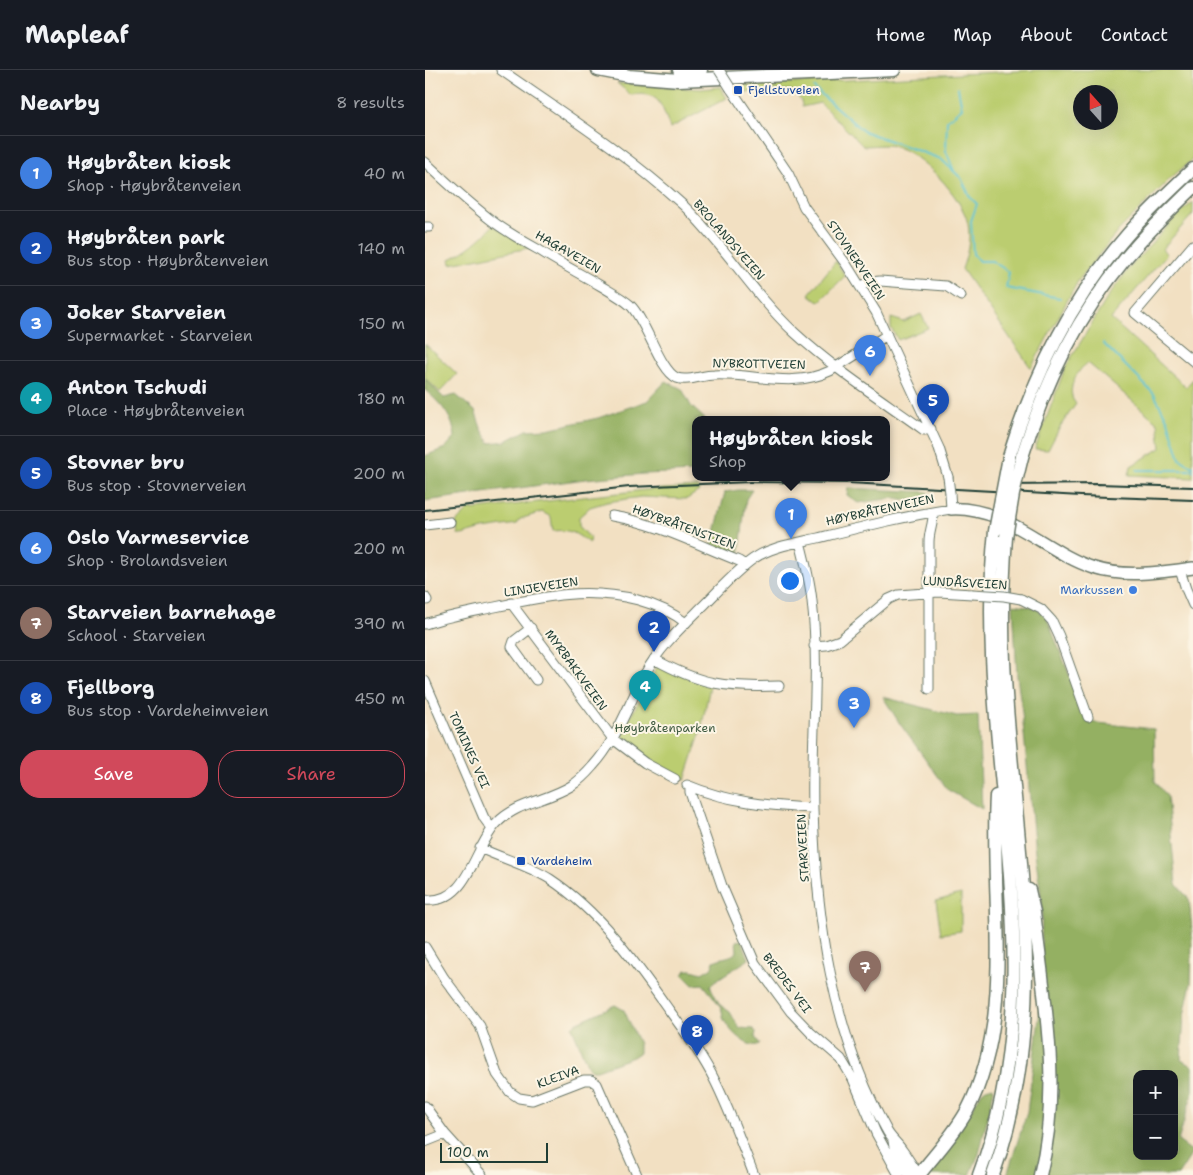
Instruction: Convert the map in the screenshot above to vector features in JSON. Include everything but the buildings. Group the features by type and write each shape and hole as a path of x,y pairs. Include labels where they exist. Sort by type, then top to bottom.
{"highway":[{"path":"598,70 629,76 679,80 894,70"},
{"path":"679,70 701,70"},
{"path":"979,1175 994,1130 1005,1082 1012,1027 1012,915 990,628 991,572 1000,534 1013,494 1015,457 1022,415 1041,370 1062,328 1086,288 1128,234 1193,169"},
{"path":"1015,457 1052,375 1085,313 1125,259 1193,188"},
{"path":"993,1175 1007,1135 1022,1058 1025,1028 1026,947 1003,653 1003,591 1000,534"},
{"path":"919,1175 948,1141 964,1116 979,1083 989,1048 996,994 995,857 999,749"},
{"path":"1017,824 1034,912 1049,1058 1050,1112 1047,1143 1040,1175"}],"main road":[{"name":"HØYBRÅTENVEIEN","path":"951,509 961,508 999,518 1081,563 1095,568 1114,572 1138,573 1193,568"}],"street":[{"name":"BROLANDSVEIEN","path":"501,70 595,135 652,178 699,222 749,283 795,332 837,367 925,430 931,429"},
{"name":"STOVNERVEIEN","path":"719,70 788,174 804,207 861,286 876,312 943,457 948,477 951,509"},
{"name":"HAGAVEIEN","path":"425,162 492,221 630,306 645,326 670,373 679,378"},
{"path":"1193,245 1135,313 1193,361"},
{"path":"861,286 876,281 946,286 961,296"},
{"name":"NYBROTTVEIEN","path":"679,378 713,375 797,380 821,375 837,367 887,335"},
{"name":"HØYBRÅTENVEIEN","path":"425,900 437,900 453,894 466,878 492,829 502,818 514,810 575,783 599,760 613,739 641,681 666,643 745,566 762,554 800,542 895,518 951,509"},
{"path":"929,689 929,531 933,522 933,512"},
{"name":"HØYBRÅTENSTIEN","path":"612,516 661,530 739,561 745,566"},
{"path":"425,524 449,522"},
{"name":"STARVEIEN","path":"800,542 812,601 814,646 813,808 819,908 832,986 848,1038 866,1086 893,1140 895,1153 909,1175"},
{"path":"1180,570 1193,604"},
{"name":"LUNDÅSVEIEN","path":"814,646 826,646 840,640 894,596 929,592 1004,596 1021,599 1041,609 1052,620 1088,717"},
{"name":"LINJEVEIEN","path":"425,624 511,603 562,594 584,593 609,594 634,599 663,608 686,623"},
{"name":"MYRBAKKVEIEN","path":"511,603 613,739 645,763 675,779"},
{"path":"531,628 515,641 512,647 536,680"},
{"path":"654,659 685,675 721,685 737,687 779,686"},
{"name":"TOMINES VEI","path":"425,681 484,818 492,829"},
{"name":"BREDES VEI","path":"813,808 745,802 721,797 688,786 722,886 755,963 791,1012 846,1066 876,1133 899,1175"},
{"path":"481,848 496,856 534,870 553,881 579,902 624,947 691,1040 710,1071 755,1175"},
{"name":"KLEIVA","path":"425,947 444,978 480,1026 497,1074 510,1092 519,1098 531,1100 584,1080 591,1080 597,1084 637,1175"},
{"path":"425,1106 445,1134 482,1175"},
{"path":"425,1142 445,1134"},
{"name":"STARVEIEN","path":"893,1140 902,1149 919,1175"}],"green space":[{"path":"1037,70 1193,70 1193,159 1173,176 1118,231 1078,281 1031,368 962,269 968,247 968,224 958,201 939,177 928,166 905,150 890,145 863,146 820,103 802,107 799,97 791,90 744,92 739,85"},
{"path":"617,83 701,89 720,87 727,98 670,128 661,106 654,97 641,94 631,95"},
{"path":"1193,202 1193,214 1162,249 1167,254 1111,319 1186,387 1193,379 1193,478 1129,475 1131,466 1161,448 1158,423 1088,363 1081,369 1073,382 1071,392 1076,404 1061,425 1048,450 1035,449 1065,368 1109,295 1131,266 1175,218"},
{"path":"493,225 529,248 451,264 450,259 473,245"},
{"path":"836,261 845,276 819,302 809,294"},
{"path":"921,314 928,328 898,340 891,328 891,318 904,322"},
{"path":"425,344 457,374 440,392 425,378"},
{"path":"425,379 444,398 456,395 475,411 481,428 490,443 506,441 527,430 547,429 598,418 647,401 666,381 682,389 691,406 702,416 692,416 692,472 585,479 425,501 425,456 445,448 455,437 449,416 425,390"},
{"path":"698,487 699,491 687,499 641,497 607,502 590,507 579,517 579,526 590,538 589,543 572,532 553,531 551,517 542,512 520,519 517,524 483,529 462,535 458,534 456,522 468,510 645,490"},
{"path":"848,488 927,492 933,496 933,503 919,507 912,501 895,498 858,503 847,495"},
{"path":"752,490 746,499 739,557 712,544 725,492"},
{"path":"1013,604 1034,607 1046,616 1088,722 1154,729 1155,781 1167,796 1176,884 1189,899 1192,930 1191,983 1184,1016 1181,1060 1193,1066 1193,1091 1178,1141 1193,1152 1178,1175 1007,1175 1027,1112 1040,1010 1042,903 1035,852 1017,676"},
{"name":"Høybråtenparken","path":"658,665 710,686 700,734 685,780 635,753 623,739 623,731"},
{"path":"883,697 957,716 978,715 982,809 948,790 900,724"},
{"path":"961,894 961,931 941,934 936,901"},
{"path":"742,940 749,959 710,986 720,1005 730,1012 739,1028 753,1029 756,1032 755,1037 760,1044 755,1045 738,1037 728,1027 722,1010 703,984 693,985 683,975 686,970 702,973 712,967 714,961 737,952 736,941"},
{"path":"615,1005 624,1010 639,1044 639,1053 633,1057 597,1070 592,1070 588,1067 572,1027 576,1023"},
{"path":"993,1087 994,1090 979,1154 970,1175 926,1175 950,1144 982,1092"}],"waterway":[{"path":"814,88 863,131 941,159 961,178 970,197 977,204 971,221 973,254 979,261 992,261 1009,272 1006,288 1060,298"},
{"path":"954,171 946,151 947,120 962,108 958,88"},
{"path":"1103,343 1154,394 1168,421 1180,459 1193,467"},
{"path":"1137,470 1193,470"}],"railway":[{"path":"425,510 629,487 750,482 849,483 1081,496 1193,500"},
{"path":"1008,485 1098,484 1193,487"}],"place":[{"name":"Fjellstuveien","path":"738,90"},
{"name":"Oslo Varmeservice","path":"870,376"},
{"name":"Stovner bru","path":"933,425"},
{"name":"Høybråten kiosk","path":"791,539"},
{"name":"Markussen","path":"1133,590"},
{"name":"Høybråten park","path":"654,652"},
{"name":"Anton Tschudi","path":"645,711"},
{"name":"Joker Starveien","path":"854,728"},
{"name":"Vardeheim","path":"521,861"},
{"name":"Starveien barnehage","path":"865,992"},
{"name":"Fjellborg","path":"697,1056"}]}
